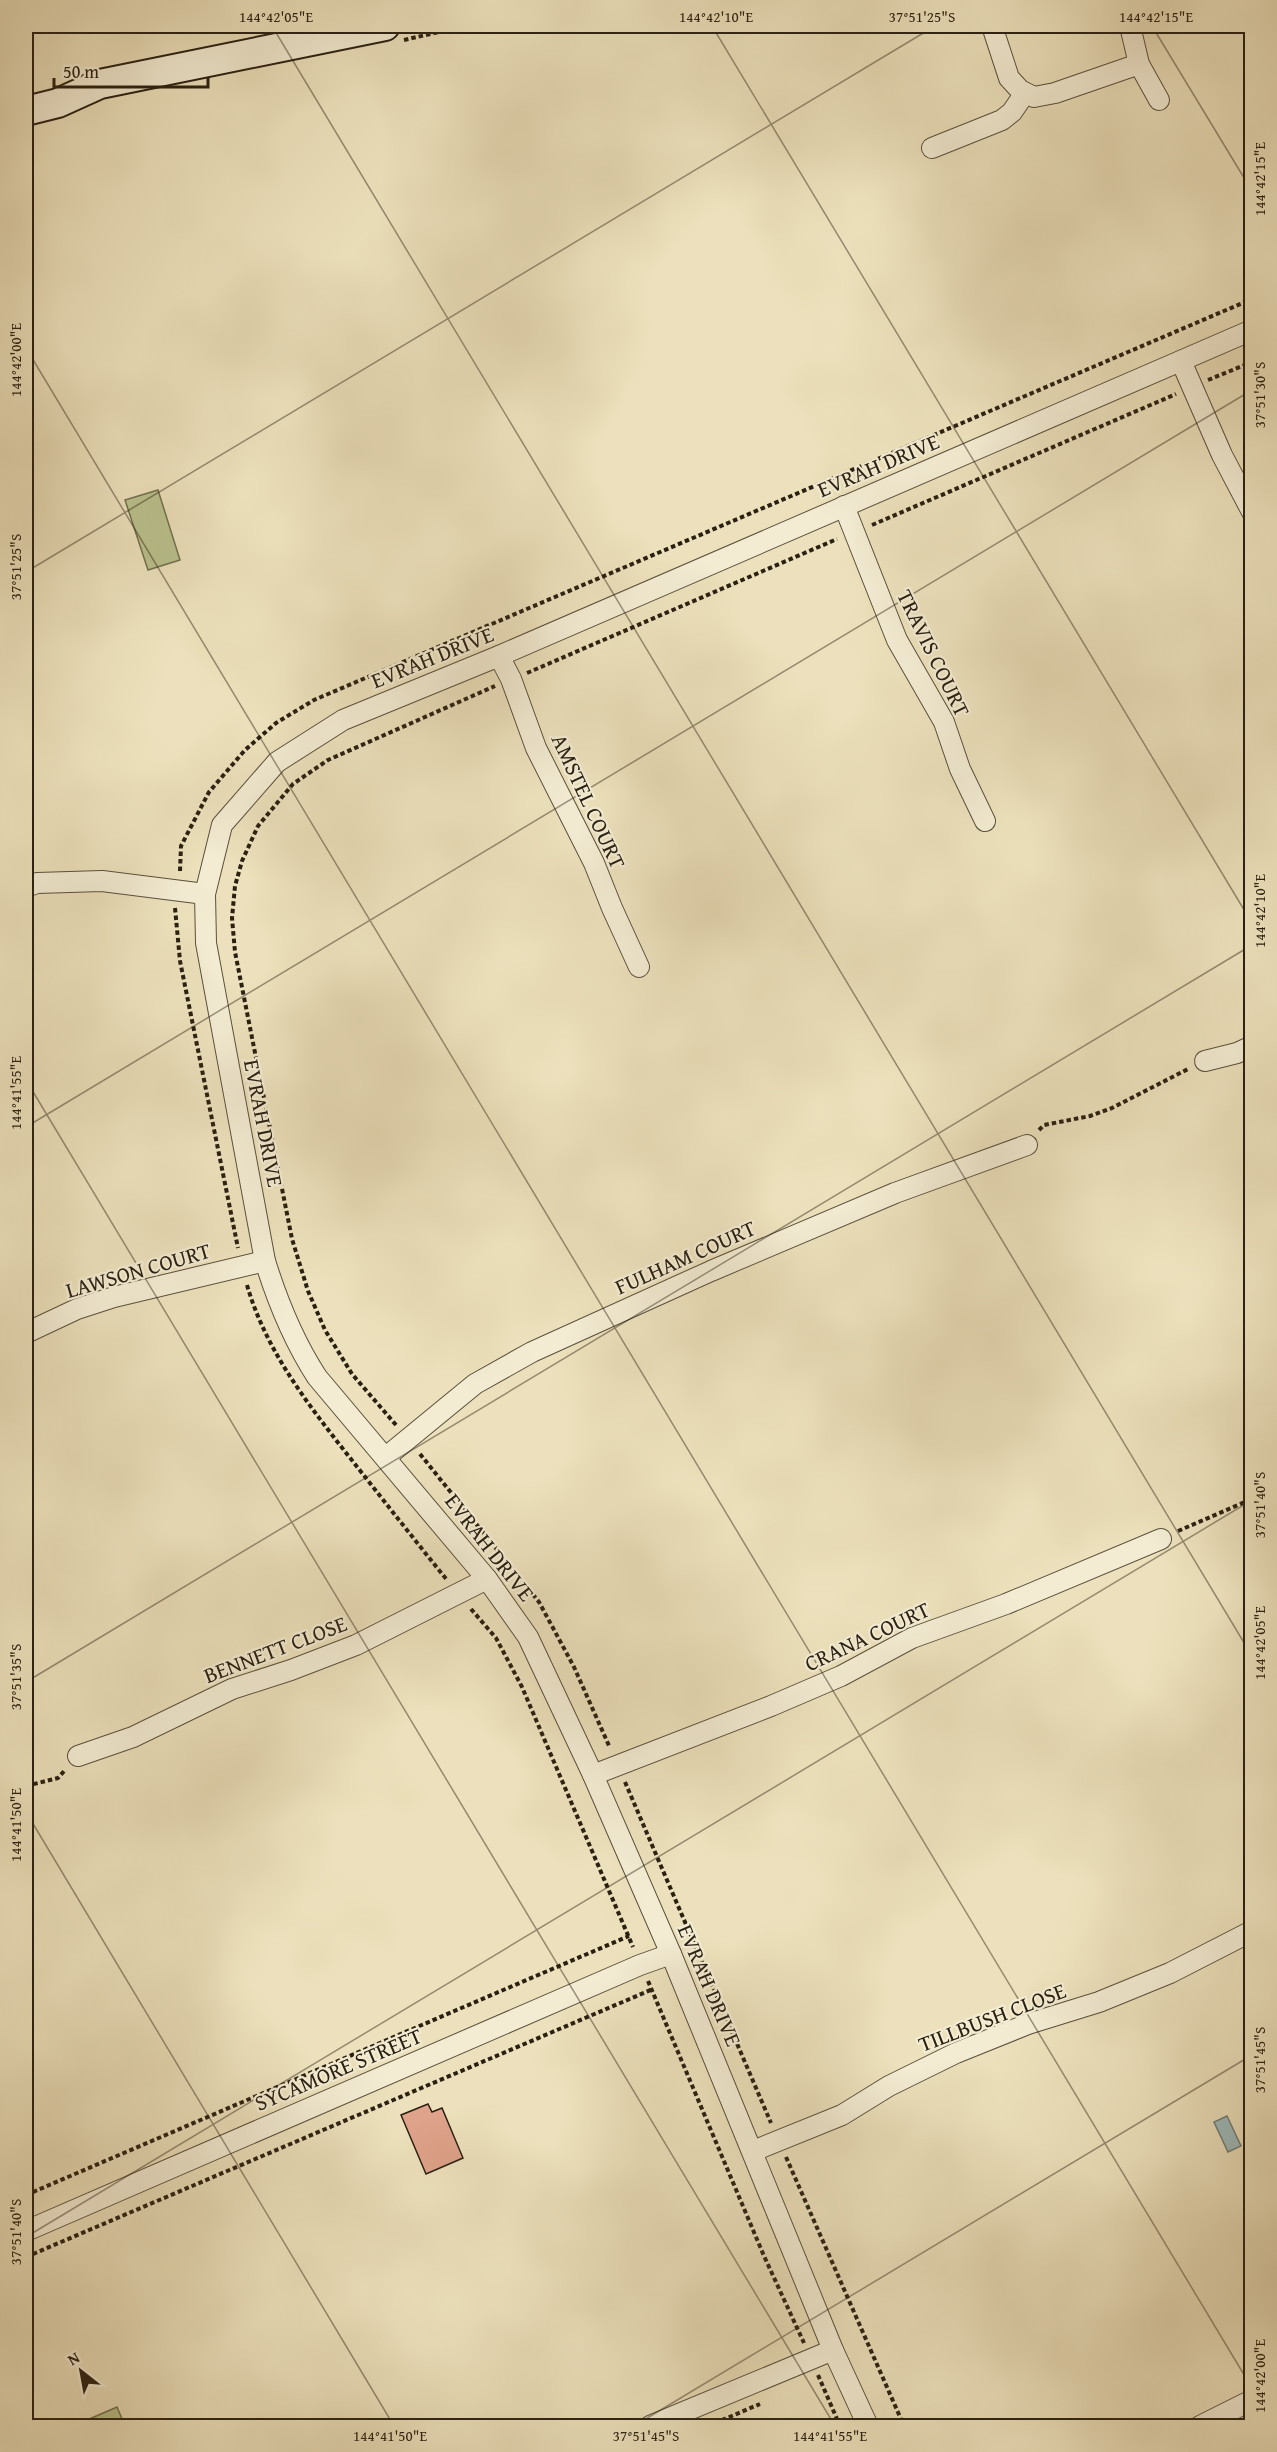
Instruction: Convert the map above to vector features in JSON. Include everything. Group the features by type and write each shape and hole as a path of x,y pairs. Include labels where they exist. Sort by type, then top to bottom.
{"street":[{"path":"26,111 58,103 100,84 386,26"},
{"path":"992,26 1009,78 1020,90 1034,96 1055,93 1139,64"},
{"path":"1130,26 1139,64 1159,100"},
{"path":"932,148 1002,120 1012,112 1025,93"},
{"name":"EVRAH DRIVE","path":"868,2427 833,2350 671,1954 593,1775 528,1637 487,1579 317,1377 294,1340 279,1305 266,1261 206,943 205,894 222,825 277,762 343,720 499,656 1251,330"},
{"path":"1181,361 1251,512"},
{"name":"TRAVIS COURT","path":"844,506 897,640 944,722 960,769 984,821"},
{"name":"AMSTEL COURT","path":"499,656 512,679 536,748 594,863 639,967"},
{"path":"26,887 37,883 102,881 205,894"},
{"path":"1205,1061 1237,1053 1251,1046"},
{"name":"FULHAM COURT","path":"386,1457 475,1384 532,1352 711,1271 896,1193 1027,1145"},
{"name":"LAWSON COURT","path":"26,1333 76,1310 114,1297 266,1261"},
{"name":"CRANA COURT","path":"593,1775 771,1706 841,1676 912,1638 1006,1604 1161,1539"},
{"name":"BENNETT CLOSE","path":"78,1756 133,1737 232,1689 291,1670 356,1645 487,1579"},
{"name":"TILLBUSH CLOSE","path":"753,2151 842,2115 890,2086 957,2053 1028,2024 1099,2002 1160,1977 1251,1931"},
{"name":"SYCAMORE STREET","path":"26,2230 640,1965 671,1954"},
{"path":"650,2427 833,2350"},
{"path":"1200,2427 1251,2400"}],"path":[{"path":"840,2427 764,2256 522,1687 496,1638 297,1388 267,1336 251,1298 242,1267 180,960 175,913 182,846 209,792 245,750 276,723 314,700 1251,299"},
{"path":"904,2427 574,1666 539,1602 352,1374 325,1330 308,1291 292,1239 235,952 232,918 235,886 242,861 258,826 293,784 328,760 1251,362"},
{"path":"164,911 175,913"},
{"path":"1027,1145 1044,1125 1090,1116 1112,1108 1205,1061"},
{"path":"1161,1539 1251,1499"},
{"path":"26,1786 58,1778 78,1756"},
{"path":"26,2194 629,1936"},
{"path":"26,2258 652,1989"}],"green space":[{"path":"158,490 180,560 148,570 125,500"},
{"path":"117,2407 125,2426 73,2426"}],"water":[{"path":"1227,2116 1241,2146 1228,2152 1214,2122"}],"building":[{"path":"428,2104 432,2112 442,2108 463,2158 426,2174 401,2115"}]}
